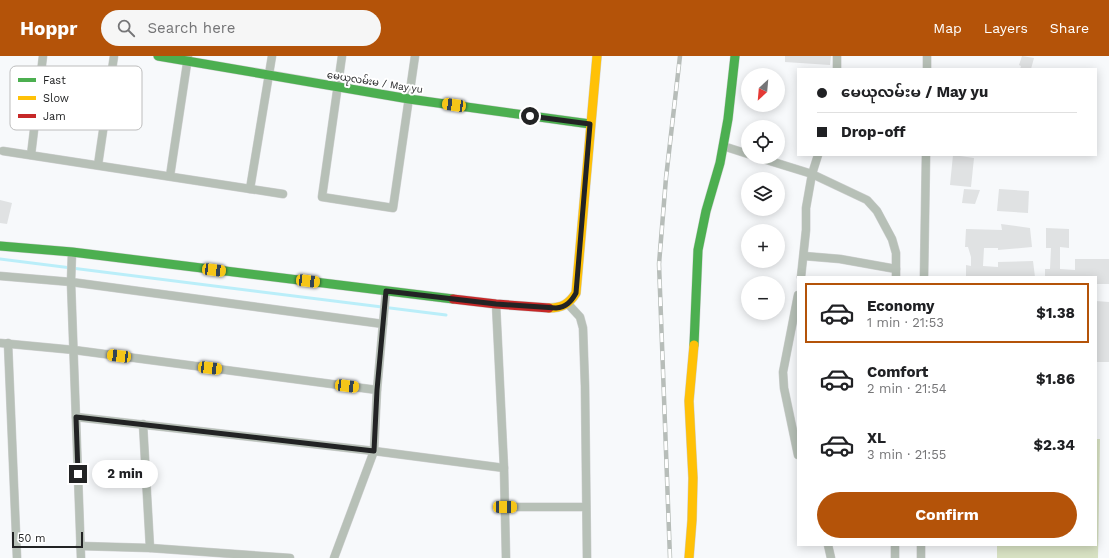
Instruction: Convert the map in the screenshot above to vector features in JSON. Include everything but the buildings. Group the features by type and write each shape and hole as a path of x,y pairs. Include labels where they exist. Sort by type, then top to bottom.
{"street":[{"path":"42,66 43,56"},
{"path":"113,66 114,56"},
{"name":"မေယုလမ်းမ / May yu","path":"158,56 188,59 338,88 590,124"},
{"path":"250,189 272,56"},
{"path":"342,56 322,197 393,208 415,56"},
{"path":"0,246 72,256 386,293 496,304 556,308 562,307 568,304 576,293 597,56"},
{"path":"689,558 693,478 689,401 694,343 698,250 706,211 720,163 728,119 735,56"},
{"path":"837,56 837,68"},
{"path":"927,56 927,68"},
{"path":"170,176 188,59"},
{"path":"30,155 33,130"},
{"path":"98,165 103,130"},
{"path":"723,146 741,152"},
{"path":"3,151 283,194"},
{"path":"801,276 806,230 806,208 812,174 818,156"},
{"path":"924,276 926,156"},
{"path":"780,164 812,174 867,200 877,211 892,239 896,253 896,273 840,259 804,256"},
{"path":"72,256 81,558"},
{"path":"0,276 72,279 383,324"},
{"path":"334,558 374,451 377,390 386,293"},
{"path":"797,300 783,372 784,388 797,450"},
{"path":"496,304 504,468 506,558"},
{"path":"568,304 580,317 583,328 587,558"},
{"path":"17,558 4,343 74,350 377,390"},
{"path":"76,417 374,451 504,468"},
{"path":"143,424 150,548"},
{"path":"505,507 586,507"},
{"path":"80,546 150,548 290,558"},
{"path":"828,546 831,558"},
{"path":"895,546 895,558"},
{"path":"921,546 921,558"}],"green space":[{"path":"1097,439 1100,439 1098,558 997,558 997,546 1097,546"}],"waterway":[{"path":"0,259 446,315"}],"railway":[{"path":"670,558 659,264 666,178 680,56"}],"traffic: fast":[{"path":"158,56 409,99 590,124"},
{"path":"694,345 698,250 706,211 720,163 728,119 735,56"},
{"path":"0,246 72,252 453,299"}],"traffic: slow":[{"path":"549,308 565,305 576,293 597,56"},
{"path":"689,558 693,478 689,401 694,345"}],"traffic: jam":[{"path":"453,299 549,308"}],"route":[{"path":"78,474 76,417 374,451 377,390 386,291 496,304 556,308 568,304 576,293 590,124 530,116"}]}
